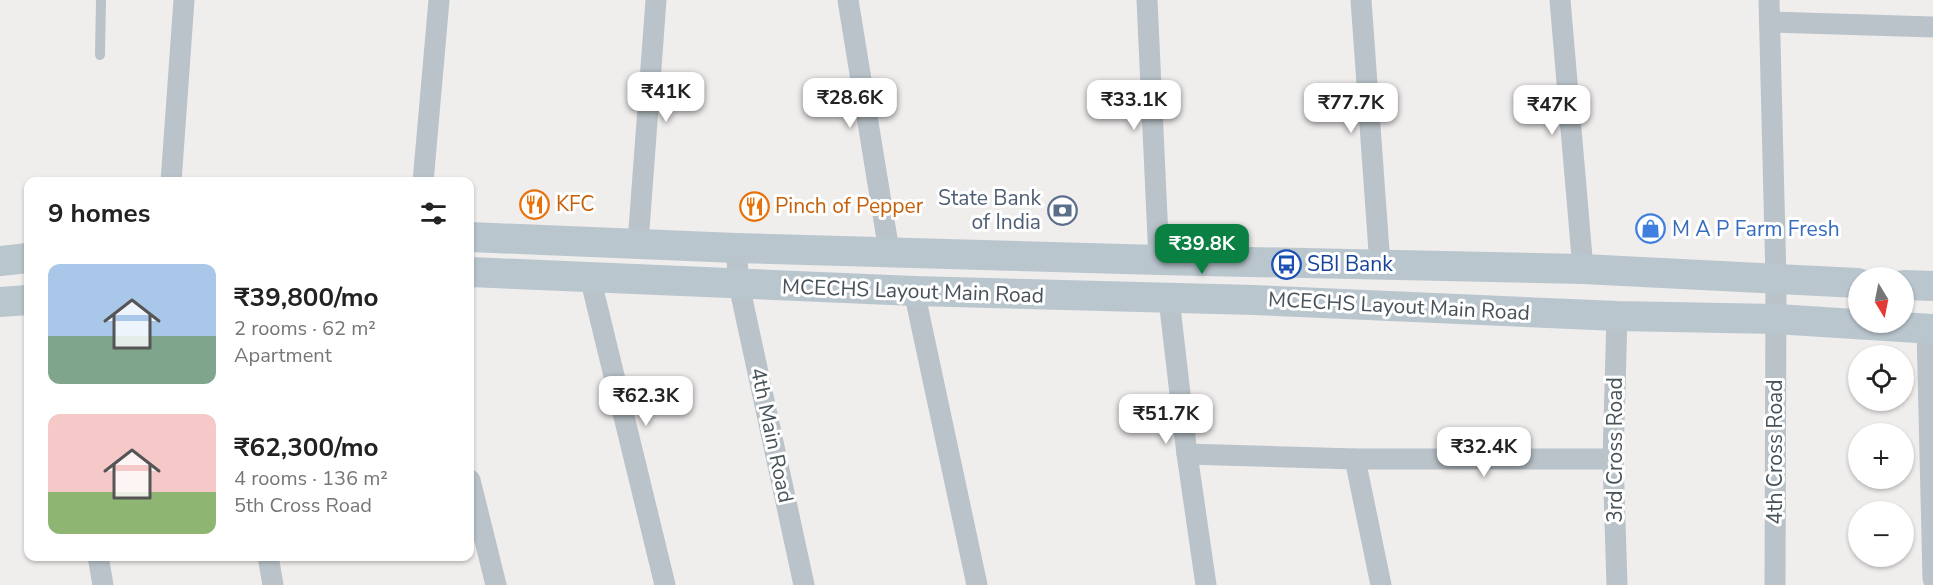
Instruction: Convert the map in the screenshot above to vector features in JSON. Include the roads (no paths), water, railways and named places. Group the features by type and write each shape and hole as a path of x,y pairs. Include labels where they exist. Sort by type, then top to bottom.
{"main road":[{"name":"MCECHS Layout Main Road","path":"474,237 736,248 1583,269 1848,283"},
{"path":"0,261 24,258"},
{"name":"MCECHS Layout Main Road","path":"474,272 739,285 1254,300 1617,316 1776,319 1930,329"},
{"path":"1914,285 1933,286"},
{"path":"0,302 24,300"}],"street":[{"path":"171,177 184,0"},
{"path":"423,177 439,0"},
{"path":"638,243 656,0"},
{"path":"848,0 890,251"},
{"path":"1147,0 1159,260"},
{"path":"1360,0 1380,265"},
{"path":"1560,0 1583,269"},
{"name":"4th Cross Road","path":"1769,0 1776,279 1775,585"},
{"path":"1770,22 1933,27"},
{"name":"4th Main Road","path":"736,248 739,285 804,585"},
{"path":"590,277 665,585"},
{"path":"914,291 977,585"},
{"path":"1169,299 1187,454 1206,585"},
{"name":"3rd Cross Road","path":"1617,316 1613,459 1617,585"},
{"path":"1930,329 1933,579"},
{"path":"1187,454 1355,459 1613,459"},
{"path":"1355,459 1381,585"},
{"path":"474,496 496,585"},
{"path":"99,561 103,585"},
{"path":"269,561 273,585"}],"lane":[{"path":"100,55 101,0"}],"place":[{"name":"KFC","path":"535,204"},
{"name":"Pinch of Pepper","path":"754,206"},
{"name":"State Bank of India","path":"1062,210"},
{"name":"M A P Farm Fresh","path":"1651,229"},
{"name":"SBI Bank","path":"1286,264"}]}
